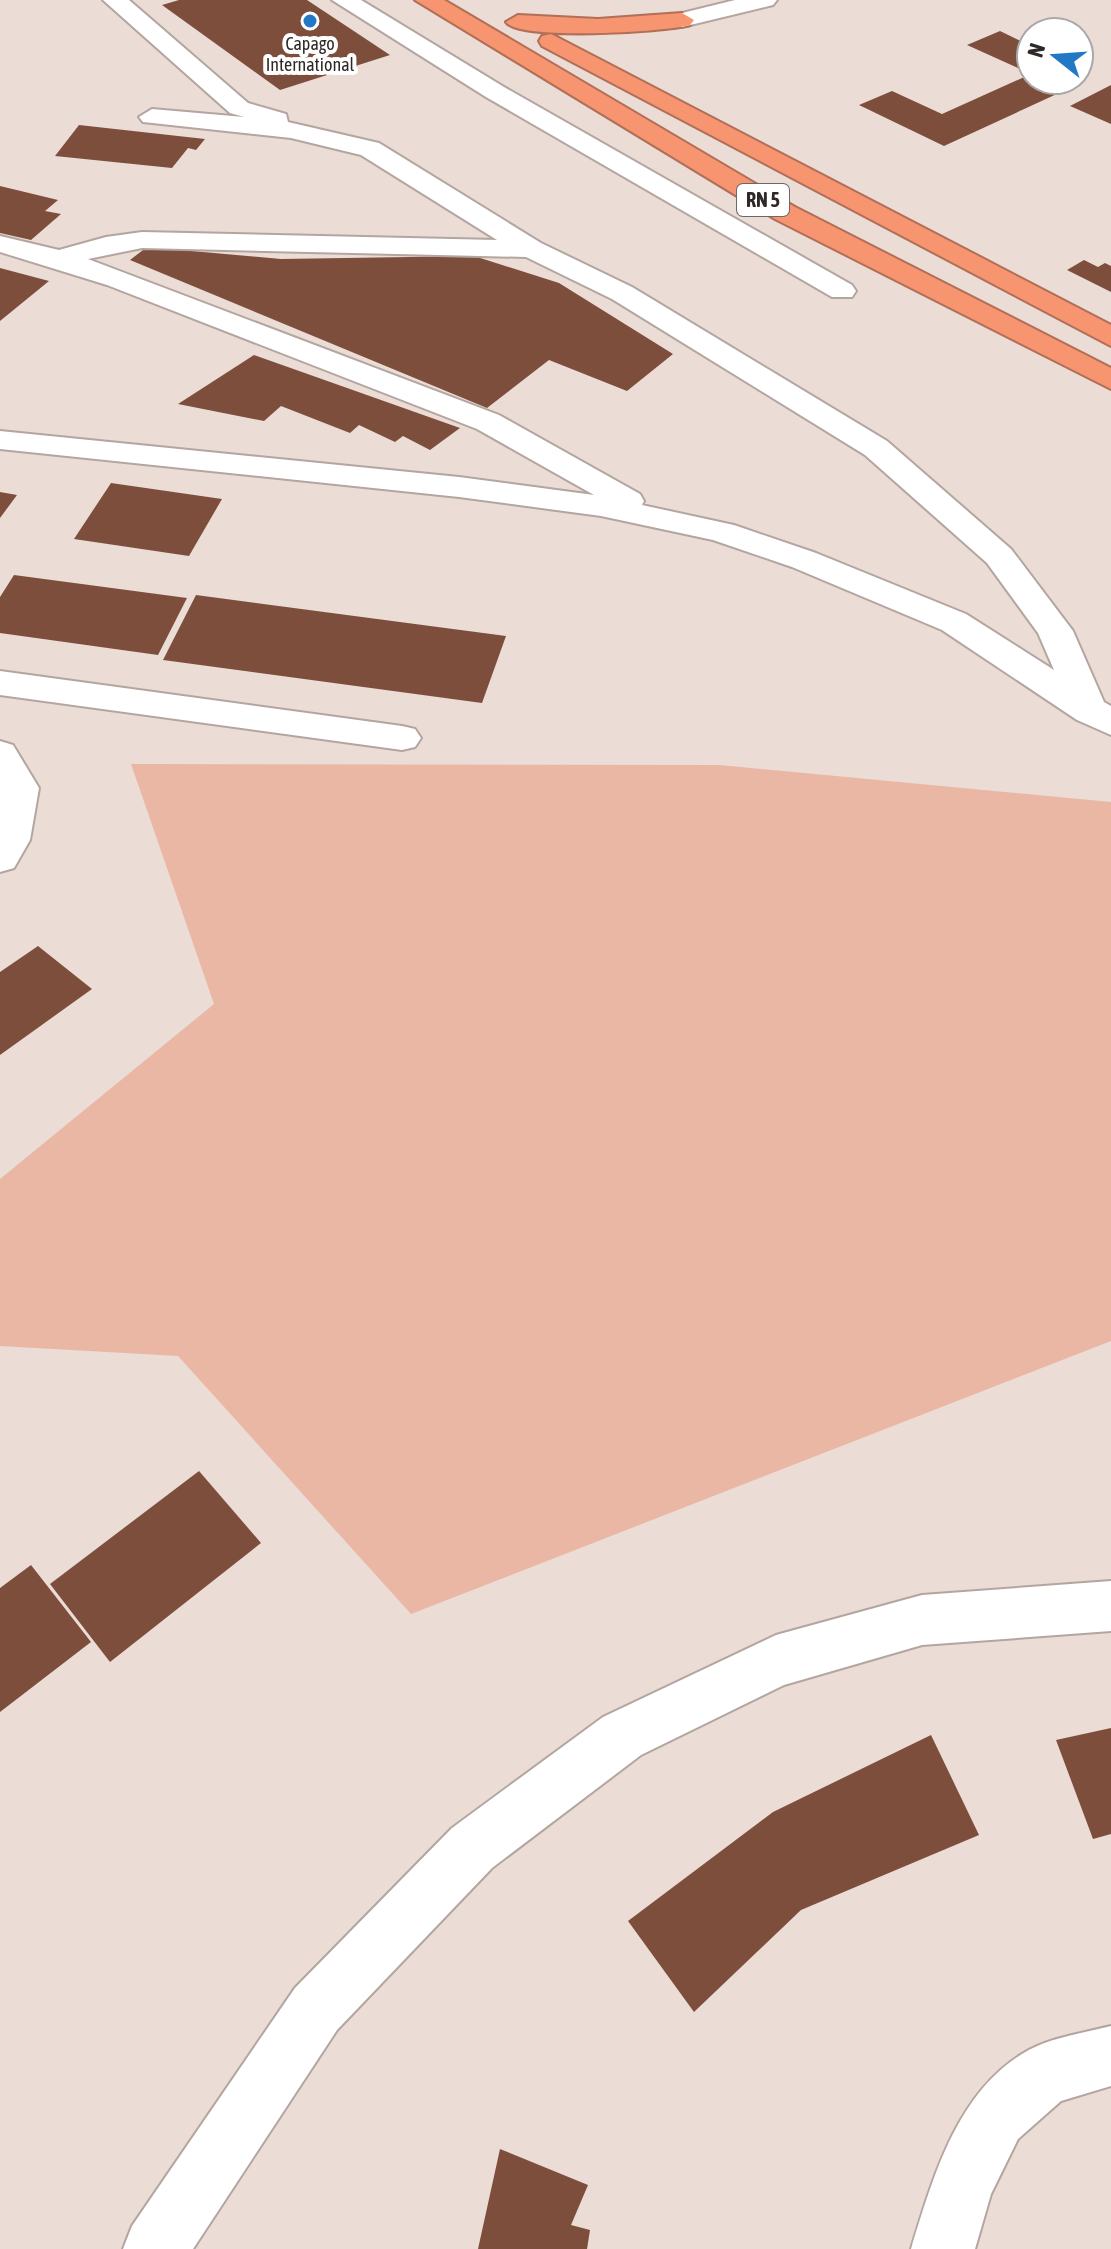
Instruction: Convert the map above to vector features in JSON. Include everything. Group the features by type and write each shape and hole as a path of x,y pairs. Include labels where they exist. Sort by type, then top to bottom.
{"highway":[{"name":"RN 5","path":"428,1 785,213 1111,380"},
{"name":"RN 5","path":"682,20 598,26 507,14 588,64 1111,337"},
{"path":"588,64 618,41 682,20"}],"street":[{"path":"115,0 239,108 370,149 531,249 622,293 876,448 999,556 1055,631 1101,717"},
{"path":"344,0 842,291"},
{"path":"682,20 765,0"},
{"path":"373,19 428,1"},
{"path":"152,117 348,141"},
{"path":"60,259 106,245 142,240 531,249"},
{"path":"0,244 60,259 488,422 651,514"},
{"path":"0,440 459,487 651,514 722,532 804,560 954,622 1101,717"},
{"path":"0,683 402,738"},
{"path":"0,754 20,788 11,840 0,858"},
{"path":"155,2249 316,2009 472,1848 622,1736 776,1661 922,1620 1111,1606"},
{"path":"943,2249 962,2186 996,2117 1044,2075 1111,2056"}],"shaded area":[{"path":"131,764 719,765 1111,802 1111,1341 411,1614 178,1356 0,1346 0,1179 214,1004"}],"building":[{"path":"179,0 307,0 390,55 280,90 162,5"},
{"path":"1000,31 1015,38 1015,67 967,45"},
{"path":"1015,81 1015,96 1052,96 944,146 859,105 892,91 942,114"},
{"path":"1111,85 1111,124 1070,106 1095,96"},
{"path":"79,125 205,139 196,150 188,148 172,168 55,156"},
{"path":"0,186 58,200 45,211 61,214 31,240 0,233"},
{"path":"147,247 281,259 474,256 559,283 673,354 627,391 549,360 487,408 130,260"},
{"path":"1084,260 1098,267 1105,263 1111,266 1111,292 1067,270"},
{"path":"0,268 49,281 0,321"},
{"path":"254,355 460,428 430,450 403,436 395,442 359,425 350,433 281,406 264,421 178,404"},
{"path":"111,483 222,499 189,556 74,539"},
{"path":"0,492 17,495 0,518"},
{"path":"14,575 187,598 158,655 0,633 0,597"},
{"path":"196,595 506,636 482,703 163,660"},
{"path":"38,946 92,989 0,1055 0,972"},
{"path":"199,1471 261,1543 110,1662 50,1584"},
{"path":"31,1565 91,1642 0,1712 0,1588"},
{"path":"1111,1728 1111,1834 1093,1839 1056,1740"},
{"path":"931,1735 979,1835 801,1910 694,2012 628,1921 773,1812"},
{"path":"500,2149 588,2185 571,2225 590,2230 587,2249 478,2249"}],"place":[{"name":"Capago International","path":"310,21"}]}
